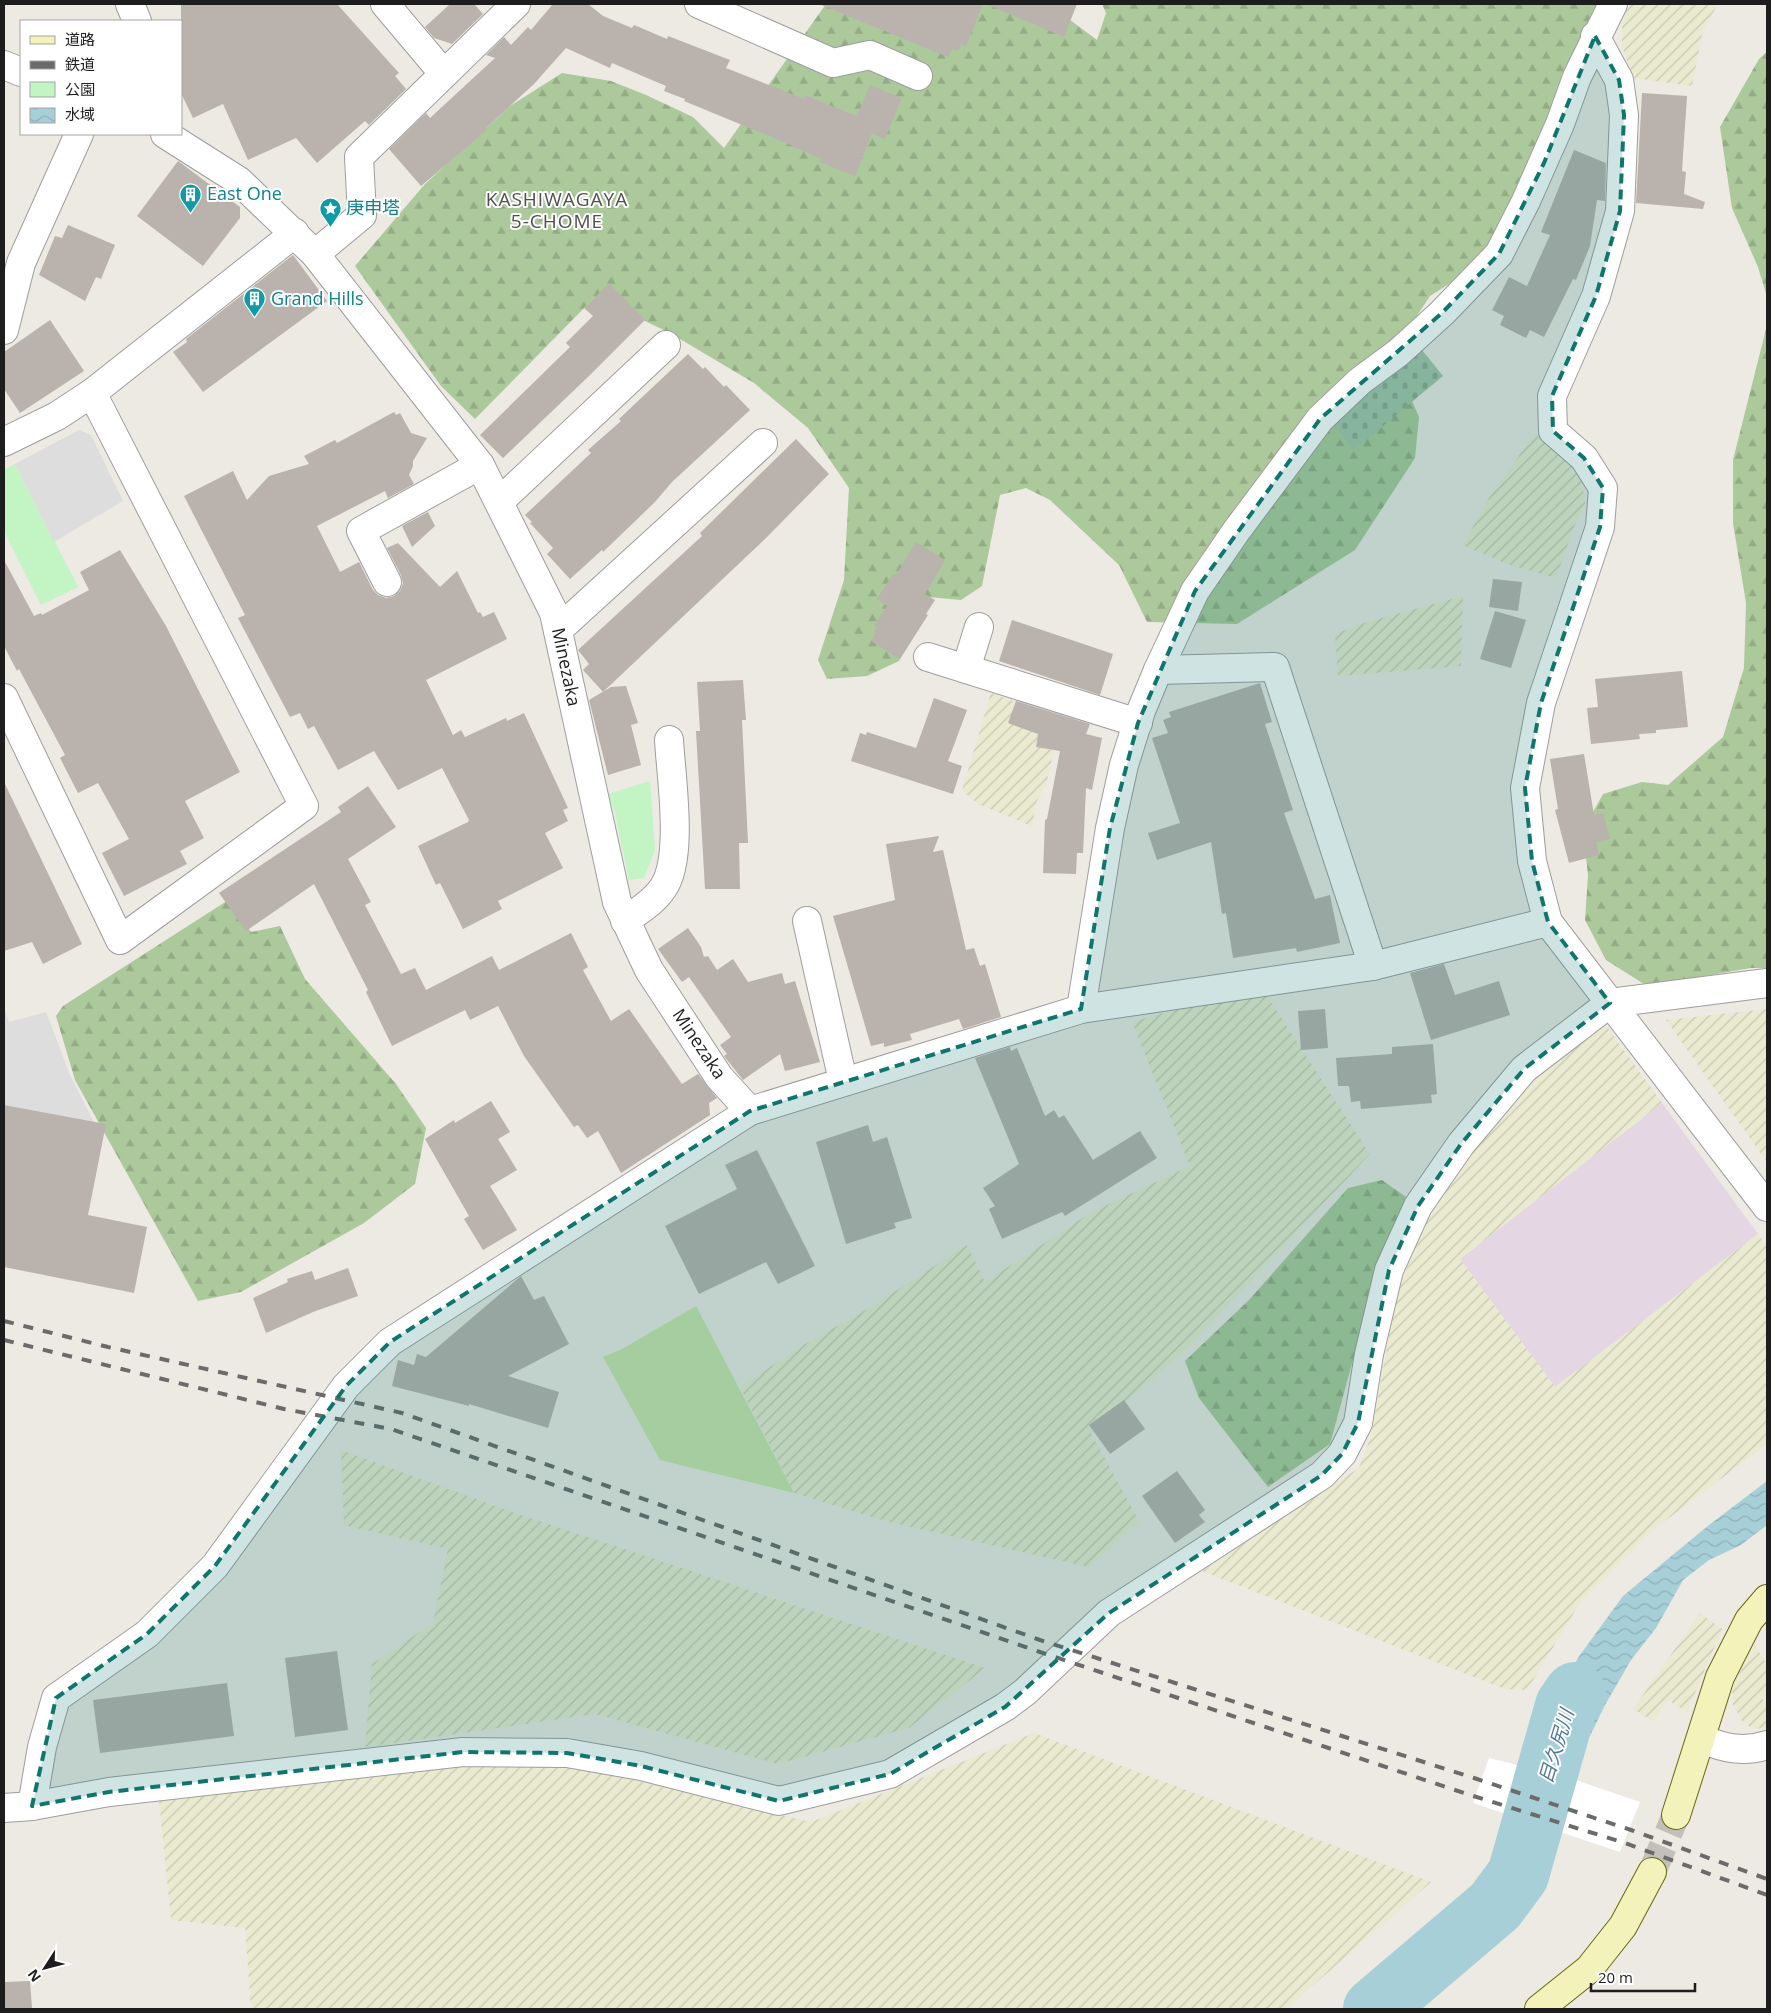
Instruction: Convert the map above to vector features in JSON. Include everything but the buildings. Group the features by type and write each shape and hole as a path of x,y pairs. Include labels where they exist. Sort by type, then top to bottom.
{"street":[{"path":"130,4 137,20"},
{"path":"385,4 444,74"},
{"path":"315,254 362,214 358,157 516,4"},
{"path":"699,4 833,64 870,55 918,76"},
{"path":"1081,1009 1110,828 1124,765 1158,670 1195,592 1237,530 1320,419 1360,381 1398,353 1442,313 1499,254 1540,171 1576,77 1595,36 1613,4"},
{"path":"1595,36 1619,80 1624,116 1620,212 1596,296 1552,396 1553,431 1584,458 1603,488 1600,527 1541,703 1525,788 1532,860 1548,922 1767,1207"},
{"path":"4,65 20,72"},
{"path":"4,330 21,262 79,135"},
{"name":"Minezaka","path":"167,135 239,181 315,254 480,465 554,613 617,902 649,970 719,1077 750,1111"},
{"path":"4,442 57,416 92,393 294,233"},
{"path":"500,502 666,344"},
{"path":"4,698 120,940 304,806 92,393"},
{"path":"558,630 763,443"},
{"path":"387,582 361,531 480,465"},
{"path":"966,669 980,627"},
{"path":"928,657 1138,723"},
{"path":"1158,670 1275,667 1373,966"},
{"path":"625,921 663,889 674,861 669,740"},
{"path":"807,921 844,1081"},
{"path":"32,1806 42,1747 56,1698 147,1634 215,1566 290,1459 346,1386 369,1361 390,1342 750,1111 1081,1009 1373,966 1548,922"},
{"path":"4,1808 32,1806 109,1792 463,1752 567,1753 641,1766 779,1801 890,1774 1005,1707 1025,1692 1109,1613 1322,1475 1342,1454 1358,1423 1369,1354 1389,1270 1418,1206 1461,1144 1524,1069 1610,1003 1767,983"},
{"path":"1676,1815 1720,1677 1749,1620 1767,1599"},
{"path":"1701,1740 1727,1749 1753,1750 1767,1745"},
{"path":"1539,2009 1589,1969 1623,1926 1652,1872"}],"highlighted area":[{"path":"1595,36 1619,80 1624,115 1620,211 1596,296 1552,396 1553,431 1584,458 1603,488 1600,527 1541,703 1525,788 1532,861 1548,922 1610,1003 1524,1069 1461,1144 1418,1206 1389,1270 1358,1423 1342,1454 1322,1475 1109,1613 1005,1707 890,1774 779,1801 641,1766 567,1753 463,1752 109,1792 32,1806 56,1698 147,1634 215,1566 346,1386 390,1342 750,1111 1081,1009 1110,828 1138,723 1195,591 1320,419 1442,313 1499,254 1544,163"}],"shaded area":[{"path":"79,430 91,435 123,501 54,542 15,464"},
{"path":"4,1008 9,1022 46,1012 70,1075 94,1122 4,1105"},
{"path":"1662,1103 1758,1234 1555,1387 1460,1259"}],"green space":[{"path":"826,4 910,4 928,9 936,4 1042,4 1054,8 1097,40 1106,13 1102,4 1616,4 1501,228 1471,270 1430,296 1405,334 1398,369 1419,417 1415,458 1355,550 1237,624 1147,622 1119,565 1050,500 1026,488 1000,495 982,586 961,600 928,597 910,642 899,661 867,676 827,679 818,660 844,580 849,488 808,428 754,383 670,333 595,297 475,419 441,386 355,266 425,184 510,106 562,73 611,81 646,95 693,117 724,148"},
{"path":"1632,4 1718,4 1703,30 1692,86 1634,78 1622,47 1622,25 1625,11"},
{"path":"1767,52 1767,297 1758,267 1732,208 1720,127 1759,59"},
{"path":"1767,325 1767,968 1751,968 1647,986 1606,960 1585,920 1588,875 1583,830 1603,794 1642,782 1668,785 1723,737 1744,668 1746,603 1733,523 1733,460"},
{"path":"1418,345 1443,376 1354,450 1330,420"},
{"path":"1535,433 1561,453 1581,474 1585,503 1573,529 1556,578 1507,564 1463,545 1489,498"},
{"path":"15,464 78,587 41,605 4,531 4,470"},
{"path":"1463,596 1461,666 1338,676 1335,634 1367,622"},
{"path":"991,693 1016,702 1032,732 1038,735 1036,747 1054,750 1046,786 1037,800 1032,826 978,804 962,790"},
{"path":"650,781 655,850 644,878 629,880 615,813 608,794"},
{"path":"230,899 251,932 280,926 305,979 396,1084 426,1128 415,1184 364,1223 241,1292 198,1301 75,1080 56,1016 63,1006"},
{"path":"1260,985 1370,1154 1190,1346 1091,1433 1139,1521 1089,1567 889,1522 794,1493 740,1387 800,1347 871,1307 967,1245 985,1282 1092,1212 1190,1166 1132,1022"},
{"path":"1767,1009 1767,1162 1666,1020"},
{"path":"1605,1024 1662,1103 1460,1259 1555,1387 1758,1234 1767,1247 1767,1444 1653,1530 1580,1603 1527,1690 1505,1689 1202,1571 1359,1468 1371,1436 1396,1296 1426,1221 1462,1163 1540,1069"},
{"path":"1382,1180 1406,1197 1378,1268 1330,1444 1268,1487 1199,1398 1185,1361 1249,1300 1348,1188"},
{"path":"696,1306 794,1493 660,1460 603,1357 622,1349"},
{"path":"341,1450 512,1512 985,1668 909,1728 778,1764 595,1714 365,1747 372,1664 433,1623 448,1549 344,1525"},
{"path":"1700,1613 1722,1629 1687,1712 1668,1700 1653,1721 1633,1709"},
{"path":"1755,1645 1767,1665 1767,1695 1762,1698 1767,1706 1767,1728 1753,1729 1742,1721 1733,1705 1732,1687"},
{"path":"1034,1733 1431,1882 1286,2009 251,2009 245,1928 171,1920 159,1800 500,1761 568,1765 811,1822"}],"water":[{"path":"1767,1481 1767,1525 1741,1545 1709,1560 1683,1580 1656,1628 1631,1660 1605,1705 1588,1740 1576,1780 1527,1768 1562,1685 1580,1655 1623,1596 1709,1525"},
{"path":"1516,1817 1555,1830 1534,1885 1515,1912 1406,2009 1345,2009 1468,1901 1476,1905 1496,1890 1509,1868 1512,1830"}],"pier":[{"path":"1489,1758 1576,1780 1640,1802 1620,1852 1473,1803"}],"waterway":[{"name":"目久尻川","path":"1374,2009 1495,1906 1518,1875 1566,1706 1575,1693"}],"tunnel":[{"path":"1652,1872 1676,1815"}],"railway":[{"path":"4,1321 108,1347 402,1413 1040,1640 1474,1778 1631,1830 1767,1879"},
{"path":"4,1340 284,1409 391,1429 1037,1651 1470,1795 1625,1843 1767,1895"}],"place":[{"name":"East One","path":"191,213"},
{"name":"庚申塔","path":"330,227"},
{"name":"Grand Hills","path":"255,318"}],"district":[{"name":"KASHIWAGAYA 5-CHOME","path":"557,210"}]}
